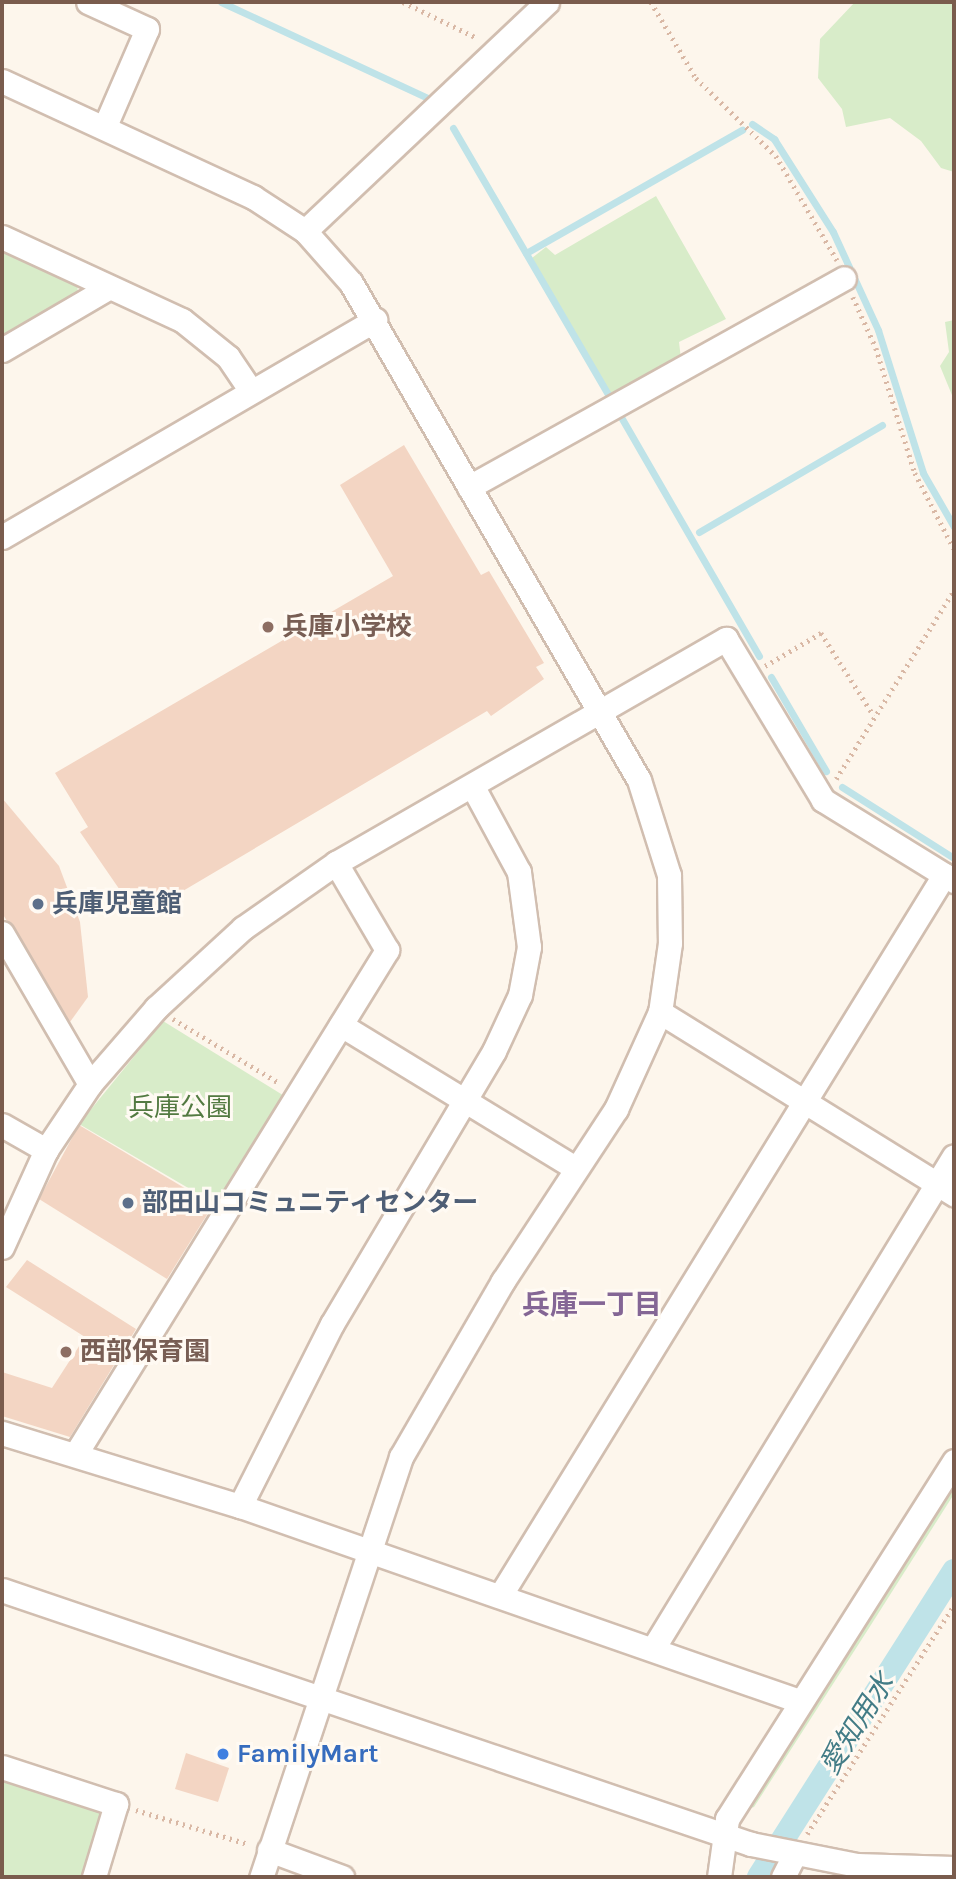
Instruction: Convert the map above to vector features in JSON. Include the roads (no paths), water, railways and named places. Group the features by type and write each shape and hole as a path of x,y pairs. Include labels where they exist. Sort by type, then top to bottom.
{"street":[{"path":"89,2 147,29 105,126"},
{"path":"305,231 547,2"},
{"path":"2,82 105,126 253,197 305,231 375,320 469,487 602,713 643,790 669,875 670,943 660,1012 615,1109 575,1168 401,1457 365,1552 321,1698 261,1877"},
{"path":"2,237 108,288 183,320 228,357 251,391"},
{"path":"469,487 844,278"},
{"path":"2,350 108,288"},
{"path":"2,537 375,320"},
{"path":"2,1247 46,1150 90,1084 156,1009 243,928 336,863 602,713 726,639 823,800 949,878 803,1100 500,1596"},
{"path":"240,1506 332,1324 509,1022 530,947 519,872 473,787"},
{"path":"75,1455 387,950 336,863"},
{"path":"2,933 90,1084"},
{"path":"660,1012 946,1189"},
{"path":"341,1025 575,1168"},
{"path":"2,1125 46,1150"},
{"path":"654,1647 946,1189 954,1156"},
{"path":"2,1433 240,1506 365,1552 654,1647 799,1701"},
{"path":"740,1840 727,1819 799,1701 954,1461"},
{"path":"2,1590 740,1840 794,1855 954,1868"},
{"path":"2,1767 116,1804 94,1877"},
{"path":"719,1877 740,1840"},
{"path":"269,1850 342,1877"},
{"path":"783,1877 794,1855"}],"waterway":[{"path":"221,2 430,99 435,95"},
{"path":"752,124 774,139 833,232 878,330 923,473 954,527"},
{"path":"453,128 611,400"},
{"path":"526,253 742,130"},
{"path":"621,417 759,656"},
{"path":"699,532 882,425"},
{"path":"771,677 826,771"},
{"path":"842,787 954,858"},
{"name":"愛知用水","path":"759,1877 954,1571"}],"place":[{"name":"兵庫小学校","path":"268,627"},
{"name":"兵庫児童館","path":"38,904"},
{"name":"部田山コミュニティセンター","path":"128,1203"},
{"name":"西部保育園","path":"66,1352"},
{"name":"FamilyMart","path":"223,1754"}],"district":[{"name":"兵庫一丁目","path":"592,1305"}],"park label":[{"name":"兵庫公園","path":"180,1108"}]}
